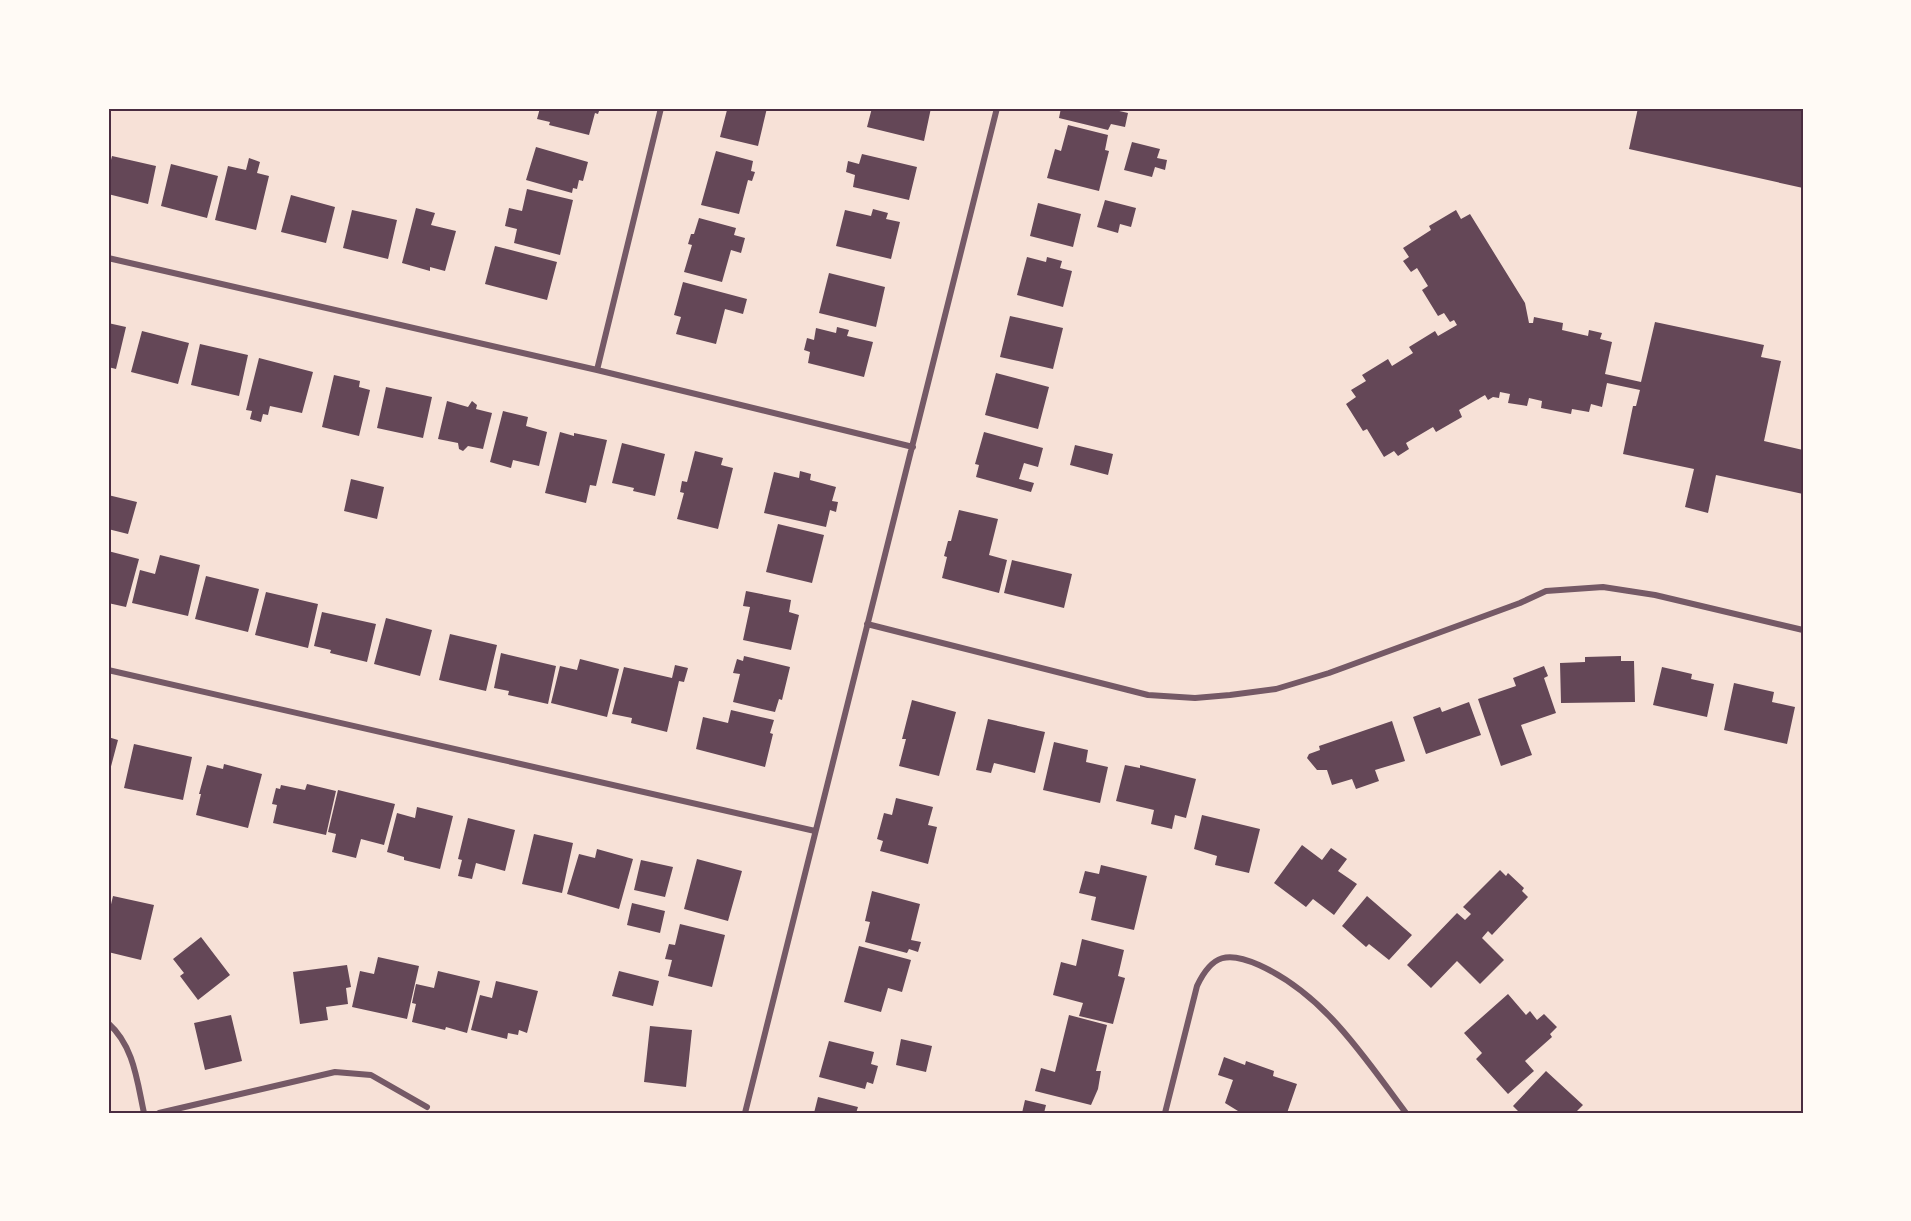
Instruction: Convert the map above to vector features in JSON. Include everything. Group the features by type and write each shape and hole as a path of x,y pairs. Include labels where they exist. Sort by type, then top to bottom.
{"street":[{"path":"597,370 661,108"},
{"path":"746,1113 997,108"},
{"path":"108,258 597,370 913,447"},
{"path":"867,624 1148,695 1195,698 1230,696 1276,689 1329,673 1520,603 1546,591 1603,587 1656,595 1803,630"},
{"path":"108,670 815,831"},
{"path":"1165,1113 1197,986 1204,972 1216,961 1234,956 1276,973 1323,1008 1406,1113"},
{"path":"108,1023 120,1036 131,1054 144,1113"},
{"path":"159,1113 335,1072 371,1075 427,1107"}],"building":[{"path":"540,108 600,108 598,114 595,113 589,135 549,125 550,122 537,119"},
{"path":"722,108 767,108 758,146 720,137 727,110"},
{"path":"872,108 931,108 924,141 867,127"},
{"path":"1061,108 1115,108 1115,110 1128,113 1125,127 1111,124 1108,130 1059,118"},
{"path":"1638,108 1803,108 1803,188 1629,149"},
{"path":"1068,125 1108,135 1105,150 1109,151 1099,191 1047,178 1055,149 1061,151"},
{"path":"1132,142 1160,149 1157,158 1167,160 1165,170 1155,167 1152,177 1124,170"},
{"path":"536,147 588,162 583,181 579,180 577,189 573,188 572,193 526,180"},
{"path":"716,151 753,161 751,171 755,172 752,181 748,180 739,214 701,205"},
{"path":"862,154 917,167 909,200 853,187 855,175 846,172 848,161 859,164"},
{"path":"112,156 156,166 148,204 108,194 108,172"},
{"path":"249,158 260,162 257,173 269,176 256,230 215,220 228,166 246,170"},
{"path":"171,164 218,176 207,218 161,206"},
{"path":"527,189 573,200 560,255 514,243 517,229 505,226 509,208 522,211"},
{"path":"291,195 335,207 326,243 281,232"},
{"path":"1105,200 1136,208 1131,227 1120,224 1118,233 1097,227"},
{"path":"1038,203 1081,214 1073,247 1030,236"},
{"path":"416,208 435,213 431,225 456,231 445,271 430,267 430,271 402,263"},
{"path":"873,209 888,213 886,219 900,222 891,259 836,246 845,210 871,216"},
{"path":"352,210 397,220 388,259 343,248"},
{"path":"1456,210 1461,219 1470,214 1525,303 1529,323 1533,323 1534,317 1563,323 1562,330 1588,336 1589,330 1602,333 1600,339 1612,342 1605,374 1641,382 1655,322 1764,345 1761,357 1781,361 1764,441 1803,450 1803,494 1716,475 1708,513 1685,507 1694,469 1623,454 1633,406 1636,406 1640,390 1607,383 1602,407 1591,404 1589,412 1572,409 1571,414 1541,408 1542,401 1529,398 1527,406 1508,403 1510,394 1500,392 1499,398 1493,397 1488,400 1485,395 1459,410 1462,417 1436,432 1433,427 1406,443 1409,449 1398,456 1394,451 1384,457 1367,429 1363,431 1346,404 1356,397 1351,390 1366,381 1362,375 1388,359 1392,366 1413,353 1409,347 1435,331 1438,336 1457,325 1454,320 1450,322 1444,313 1438,316 1422,290 1428,286 1417,268 1411,272 1403,261 1409,257 1403,248 1431,230 1429,226"},
{"path":"699,218 736,228 734,235 745,238 741,253 731,250 722,282 684,272 692,245 688,244"},
{"path":"495,246 557,262 547,300 485,284"},
{"path":"1027,257 1046,262 1047,257 1062,261 1060,268 1072,271 1063,307 1017,295"},
{"path":"829,273 885,287 876,327 819,313"},
{"path":"683,282 747,299 743,314 725,309 716,344 676,334 681,317 674,315"},
{"path":"1010,316 1063,328 1053,369 1000,357"},
{"path":"108,323 126,327 116,369 108,367"},
{"path":"837,327 849,330 847,336 873,342 864,377 808,363 810,352 804,350 807,338 814,340 816,328 836,333"},
{"path":"142,331 189,343 178,384 131,372"},
{"path":"200,344 248,355 239,396 191,385"},
{"path":"259,358 313,372 302,413 270,406 268,415 263,414 261,422 250,419 252,411 246,410"},
{"path":"996,373 1049,387 1038,429 985,415"},
{"path":"334,375 360,381 359,387 370,390 359,436 322,427"},
{"path":"386,387 432,397 423,438 377,428"},
{"path":"447,401 468,407 472,401 477,405 476,409 492,413 483,449 468,446 463,451 459,449 458,443 438,439"},
{"path":"503,411 528,417 526,426 547,432 539,466 513,460 511,468 490,462"},
{"path":"560,432 607,440 596,486 590,485 586,503 545,493"},
{"path":"984,432 1043,448 1038,467 1024,463 1019,479 1034,483 1031,492 976,477 979,465 975,464"},
{"path":"622,443 665,454 655,496 612,483"},
{"path":"1075,445 1113,454 1108,475 1070,465"},
{"path":"695,451 723,458 721,465 733,468 718,529 677,519 684,493 680,492 682,481 687,482"},
{"path":"800,471 811,474 810,480 836,487 832,501 838,502 836,512 830,510 826,527 764,513 774,472 799,478"},
{"path":"351,479 384,487 377,519 344,511"},
{"path":"108,495 137,502 128,534 108,529"},
{"path":"959,510 998,519 989,555 1007,560 999,593 942,578 947,557 944,556 948,541 951,541"},
{"path":"778,524 824,535 812,583 766,572"},
{"path":"108,551 139,559 126,607 108,603"},
{"path":"160,555 200,565 188,616 132,603 140,570 155,574"},
{"path":"1012,560 1072,574 1064,608 1004,593"},
{"path":"206,576 259,589 248,632 195,619"},
{"path":"746,591 791,600 789,612 799,615 791,650 743,640 750,607 743,606"},
{"path":"266,592 318,604 308,648 255,635"},
{"path":"322,612 376,624 367,662 330,653 331,650 314,646"},
{"path":"386,618 432,630 420,676 374,664"},
{"path":"450,634 497,645 486,691 439,680"},
{"path":"501,653 556,666 548,704 508,695 509,691 494,688"},
{"path":"744,656 790,667 782,700 779,699 775,712 733,702 740,674 733,673 737,659 743,661"},
{"path":"1621,656 1621,661 1634,661 1635,702 1561,703 1560,663 1585,662 1585,657"},
{"path":"580,659 619,669 607,717 551,703 560,666 577,670"},
{"path":"675,665 688,668 684,682 679,681 667,732 631,723 632,718 612,714 624,667 672,678"},
{"path":"1544,666 1548,676 1544,678 1556,713 1521,725 1532,755 1501,766 1478,699 1516,686 1513,678"},
{"path":"1662,667 1692,674 1691,679 1714,684 1707,717 1653,705"},
{"path":"1734,683 1774,692 1772,702 1795,707 1787,744 1724,730"},
{"path":"912,700 956,712 939,776 899,766 906,739 902,739"},
{"path":"1469,702 1481,735 1426,754 1413,717 1440,707 1442,712"},
{"path":"731,710 774,720 765,767 696,749 703,717 728,723"},
{"path":"988,719 1045,732 1035,773 994,763 991,773 976,770"},
{"path":"1392,721 1405,761 1375,770 1379,781 1356,789 1352,779 1332,785 1327,770 1317,770 1307,758 1309,754 1320,750 1319,746"},
{"path":"108,737 118,740 109,774 108,774"},
{"path":"1054,742 1088,750 1086,762 1108,767 1100,803 1043,790"},
{"path":"134,744 192,757 183,800 124,788"},
{"path":"224,764 262,774 248,828 196,815 207,765 223,769"},
{"path":"1125,765 1140,768 1140,765 1196,779 1186,818 1175,815 1172,829 1151,824 1154,810 1116,801"},
{"path":"307,784 336,791 326,835 273,823 277,805 272,804 276,788 280,789 281,785 305,790"},
{"path":"338,790 395,804 384,845 361,839 356,858 332,852 336,834 328,832"},
{"path":"896,798 933,807 928,825 937,827 928,864 880,851 883,841 877,839 884,813 892,815"},
{"path":"417,807 453,816 440,869 404,860 404,857 387,852 397,813 415,818"},
{"path":"1202,815 1260,829 1249,873 1215,865 1217,856 1194,849"},
{"path":"468,818 515,830 505,871 476,863 472,879 458,876 462,860 458,859"},
{"path":"534,834 573,843 562,893 522,884"},
{"path":"1302,845 1322,860 1331,848 1347,859 1338,871 1357,884 1334,915 1313,899 1306,907 1274,883"},
{"path":"597,849 633,859 619,909 567,894 579,854 595,858"},
{"path":"697,859 742,871 728,921 684,909"},
{"path":"641,860 673,867 665,897 634,890"},
{"path":"1101,865 1147,876 1134,930 1091,920 1096,897 1079,893 1085,871 1099,874"},
{"path":"1500,870 1506,876 1508,873 1524,888 1522,891 1528,897 1492,935 1488,931 1482,938 1504,960 1480,984 1457,961 1431,988 1407,965 1457,913 1465,920 1471,914 1463,907"},
{"path":"872,891 920,904 911,940 921,942 918,952 909,949 907,953 865,942 870,922 865,921"},
{"path":"113,896 154,905 141,960 108,952 108,917"},
{"path":"1367,896 1412,935 1389,960 1369,944 1366,947 1342,926"},
{"path":"632,903 665,911 660,933 627,925"},
{"path":"680,924 725,935 712,987 668,976 672,960 665,959 669,944 675,945"},
{"path":"201,937 230,975 198,1000 180,976 184,973 173,959"},
{"path":"1082,939 1124,950 1118,976 1125,978 1113,1024 1079,1016 1083,1003 1053,995 1061,962 1076,966"},
{"path":"859,946 911,960 902,992 888,988 881,1012 844,1002"},
{"path":"378,957 419,966 407,1019 352,1007 360,971 374,974"},
{"path":"347,965 351,987 346,988 348,1004 326,1007 328,1020 300,1024 293,972"},
{"path":"438,971 480,981 467,1033 412,1022 416,1004 412,1003 416,984 434,988"},
{"path":"619,971 659,981 653,1006 612,996"},
{"path":"496,981 538,991 527,1033 519,1030 518,1035 508,1033 507,1039 471,1030 480,995 492,998"},
{"path":"1508,994 1526,1015 1530,1011 1537,1020 1544,1014 1557,1027 1550,1034 1552,1037 1525,1061 1534,1071 1508,1094 1476,1059 1482,1053 1464,1033"},
{"path":"231,1015 242,1061 205,1070 194,1023"},
{"path":"1069,1015 1107,1025 1096,1071 1101,1071 1098,1089 1091,1105 1035,1091 1041,1068 1055,1072"},
{"path":"650,1026 692,1030 686,1087 644,1082"},
{"path":"901,1039 932,1046 926,1072 896,1065"},
{"path":"829,1041 874,1052 871,1064 878,1066 873,1084 867,1082 865,1089 819,1077"},
{"path":"1224,1057 1245,1065 1246,1061 1274,1071 1273,1076 1297,1084 1287,1113 1237,1113 1238,1111 1225,1103 1233,1080 1218,1075"},
{"path":"1546,1071 1583,1105 1575,1113 1520,1113 1513,1106"},
{"path":"818,1097 858,1107 856,1113 814,1113"},
{"path":"1025,1100 1046,1105 1044,1113 1022,1113"}]}
